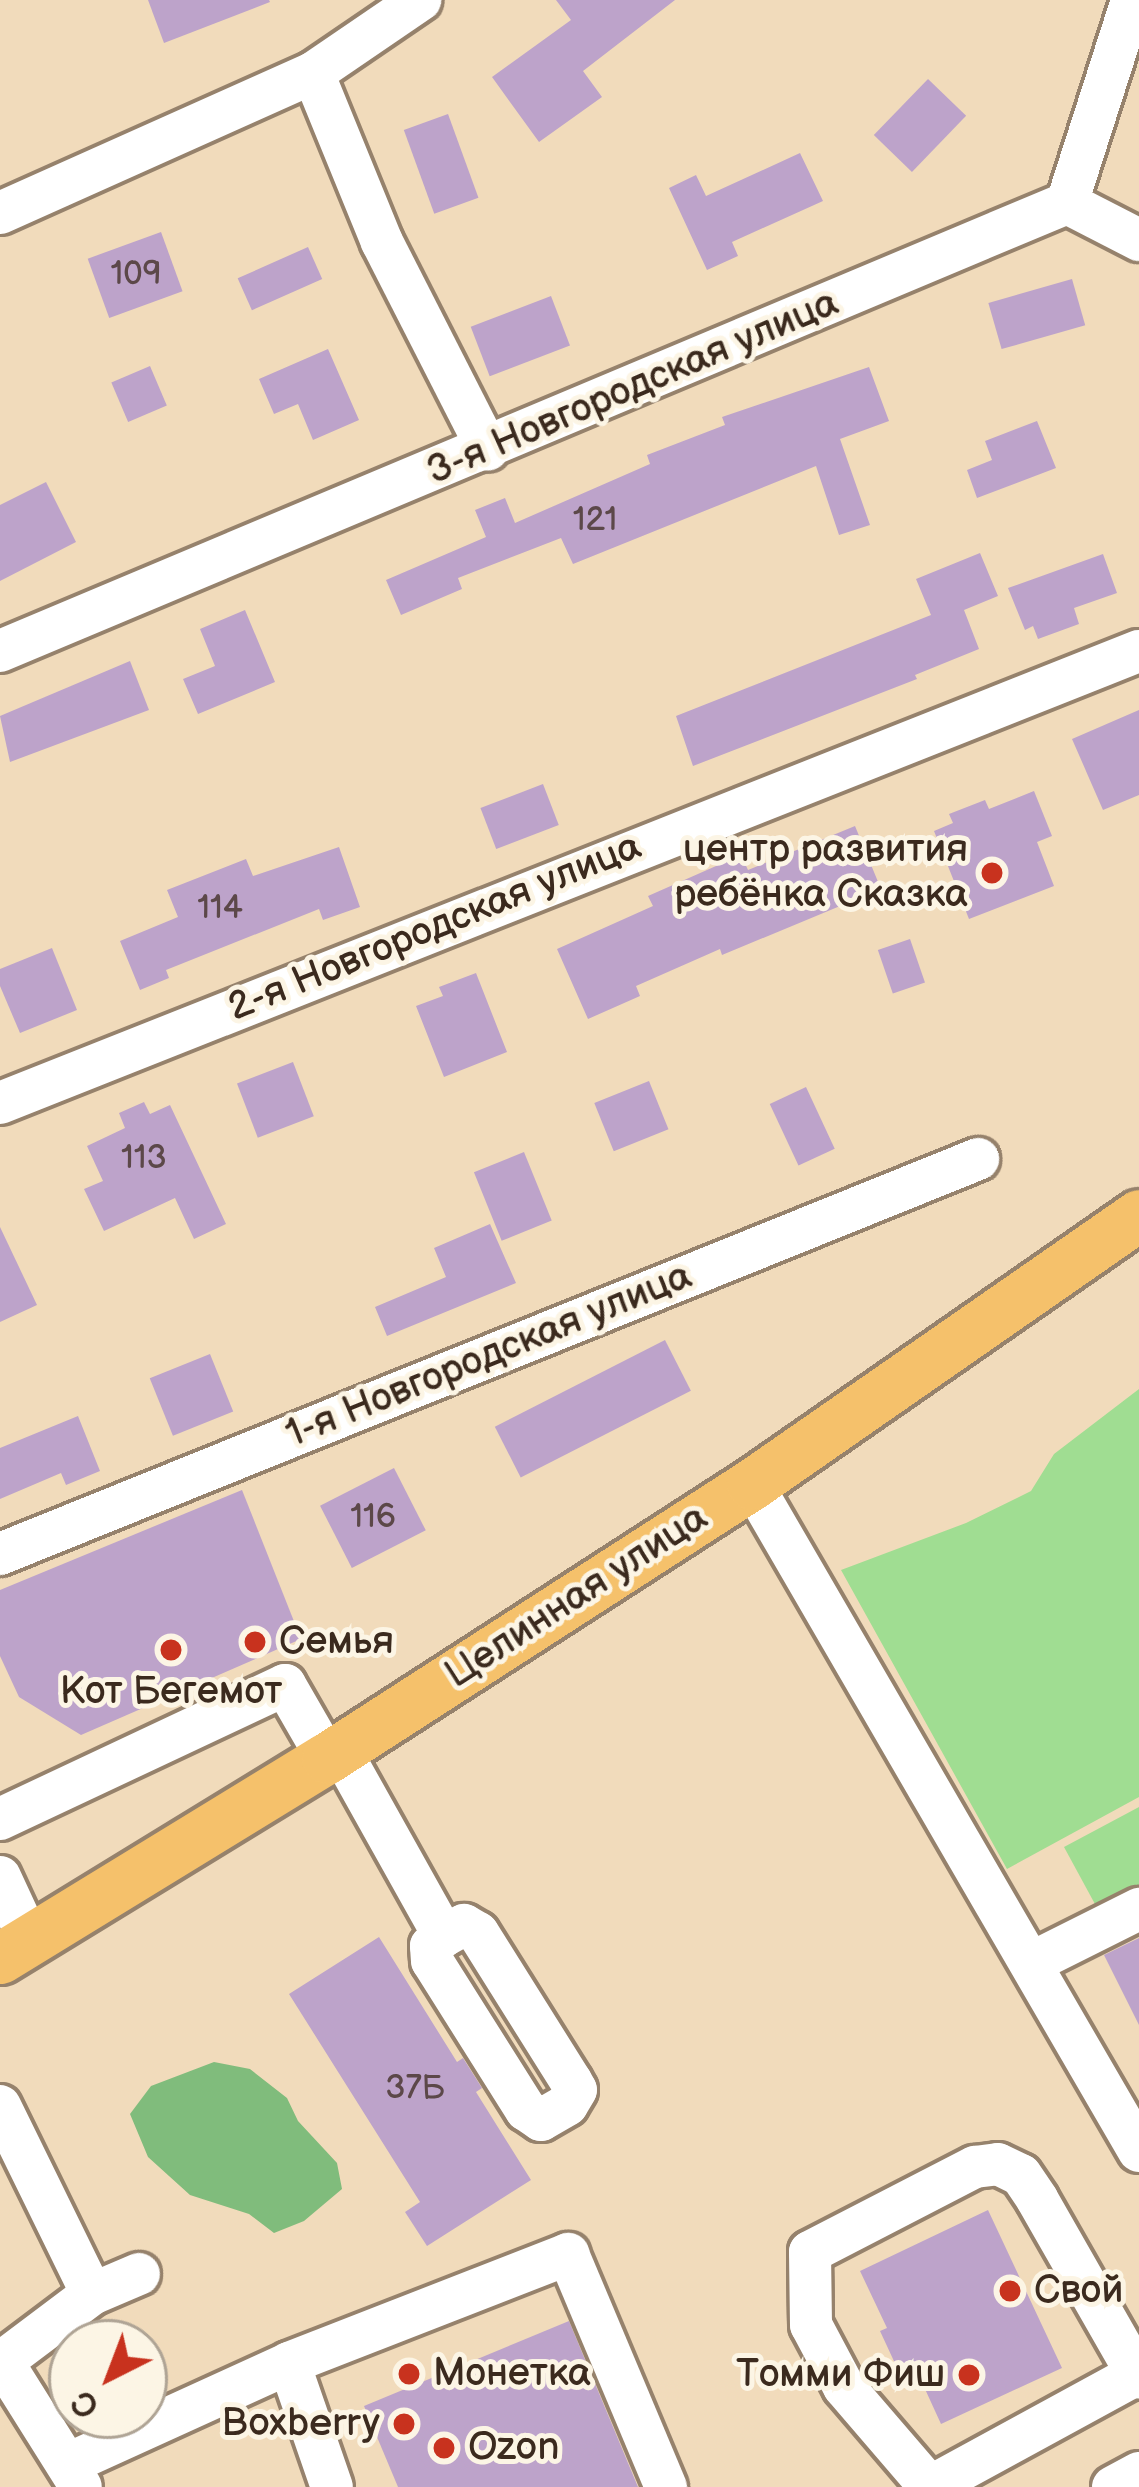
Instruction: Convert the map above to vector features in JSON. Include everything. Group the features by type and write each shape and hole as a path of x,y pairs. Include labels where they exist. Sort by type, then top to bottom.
{"main road":[{"name":"Целинная улица","path":"15,1950 333,1754 752,1484 1139,1215"}],"street":[{"path":"0,213 313,73 420,0"},
{"path":"1132,0 1067,203 1139,240"},
{"path":"313,73 382,242 488,450"},
{"name":"3-я Новгородская улица","path":"0,652 1067,203"},
{"name":"2-я Новгородская улица","path":"0,1103 1139,651"},
{"name":"1-я Новгородская улица","path":"0,1554 978,1159"},
{"path":"752,1484 1139,2151"},
{"path":"0,1819 285,1684 444,1936"},
{"path":"0,1877 15,1950"},
{"path":"1033,1962 1139,1909"},
{"path":"0,2106 92,2294"},
{"path":"998,2164 1021,2175 1138,2375 930,2487 844,2387 811,2325 810,2252 975,2167 998,2164"},
{"path":"139,2274 92,2294 2,2359 75,2475 290,2363 568,2254 665,2487"},
{"path":"290,2363 332,2487"},
{"path":"1113,2487 1139,2473"}],"green space":[{"path":"1139,1389 1139,1797 1007,1869 841,1570 966,1523 1031,1491 1054,1454"},
{"path":"1139,1807 1139,1897 1102,1917 1064,1847"},
{"path":"214,2062 250,2069 287,2098 298,2121 337,2163 342,2189 304,2221 274,2233 249,2214 190,2195 148,2157 130,2114 151,2086"}],"building":[{"path":"148,0 269,0 270,2 164,43"},
{"path":"556,0 675,0 583,71 602,97 539,142 492,77 571,20"},
{"path":"928,79 966,116 912,172 874,135"},
{"path":"448,114 478,198 434,214 404,130"},
{"path":"800,153 823,201 732,242 738,256 707,270 669,188 696,175 706,196"},
{"path":"161,232 183,291 109,318 88,259"},
{"path":"308,247 322,279 252,310 238,278"},
{"path":"1072,279 1085,325 1002,349 988,303"},
{"path":"551,296 570,345 490,376 471,327"},
{"path":"328,349 359,420 313,440 298,404 274,414 259,379"},
{"path":"150,366 167,406 128,422 111,382"},
{"path":"869,367 889,421 840,439 870,525 839,535 816,466 573,564 561,538 458,578 462,589 401,615 386,580 486,537 475,510 505,498 515,523 650,464 647,455 725,425 722,417"},
{"path":"1037,421 1056,468 977,498 967,470 992,460 985,441"},
{"path":"46,482 76,542 0,581 0,505"},
{"path":"980,553 998,596 964,610 979,649 915,675 917,679 693,766 676,716 931,615 916,579"},
{"path":"1103,554 1117,593 1074,608 1079,624 1038,639 1033,626 1025,630 1008,588"},
{"path":"245,610 275,682 198,714 183,679 215,666 200,629"},
{"path":"130,661 149,710 10,762 0,716"},
{"path":"1139,710 1139,795 1103,810 1072,739"},
{"path":"543,784 559,825 496,849 480,808"},
{"path":"1034,791 1052,836 1037,842 1054,886 969,919 934,831 953,823 949,814 985,800 989,809"},
{"path":"855,826 881,889 636,986 640,996 588,1019 557,949 653,906 648,896 741,855 748,870"},
{"path":"339,847 360,907 323,920 319,909 166,970 169,978 140,990 120,941 178,917 167,890 246,859 253,876"},
{"path":"910,939 925,982 893,994 878,950"},
{"path":"52,948 77,1010 20,1033 0,986 0,969"},
{"path":"476,973 507,1052 444,1077 416,1006 443,996 439,987"},
{"path":"293,1062 314,1116 258,1138 237,1084"},
{"path":"649,1081 668,1129 614,1151 594,1103"},
{"path":"806,1087 835,1149 798,1166 770,1104"},
{"path":"144,1102 150,1114 170,1105 226,1224 194,1239 175,1198 104,1231 84,1189 103,1181 87,1146 125,1128 119,1113"},
{"path":"524,1152 552,1221 502,1241 474,1172"},
{"path":"490,1224 516,1283 387,1336 375,1307 446,1277 434,1248"},
{"path":"0,1227 37,1305 0,1322"},
{"path":"665,1340 691,1391 521,1477 495,1427"},
{"path":"210,1354 233,1411 173,1436 150,1378"},
{"path":"78,1416 100,1471 66,1485 61,1473 0,1499 0,1448"},
{"path":"394,1468 426,1530 352,1568 320,1506"},
{"path":"242,1490 301,1639 81,1735 19,1697 0,1656 0,1590"},
{"path":"379,1937 457,2062 463,2058 482,2088 476,2092 531,2180 427,2246 405,2212 420,2202 289,1994"},
{"path":"1139,1938 1139,2025 1104,1955"},
{"path":"988,2210 1062,2368 941,2424 914,2365 899,2372 880,2331 887,2328 860,2271"},
{"path":"569,2321 638,2487 398,2487 364,2406"}],"place":[{"name":"центр развития ребёнка Сказка","path":"992,873"},
{"name":"Семья","path":"255,1642"},
{"name":"Кот Бегемот","path":"171,1650"},
{"name":"Свой","path":"1010,2291"},
{"name":"Монетка","path":"409,2374"},
{"name":"Томми Фиш","path":"969,2375"},
{"name":"Boxberry","path":"404,2424"},
{"name":"Ozon","path":"444,2448"}]}
